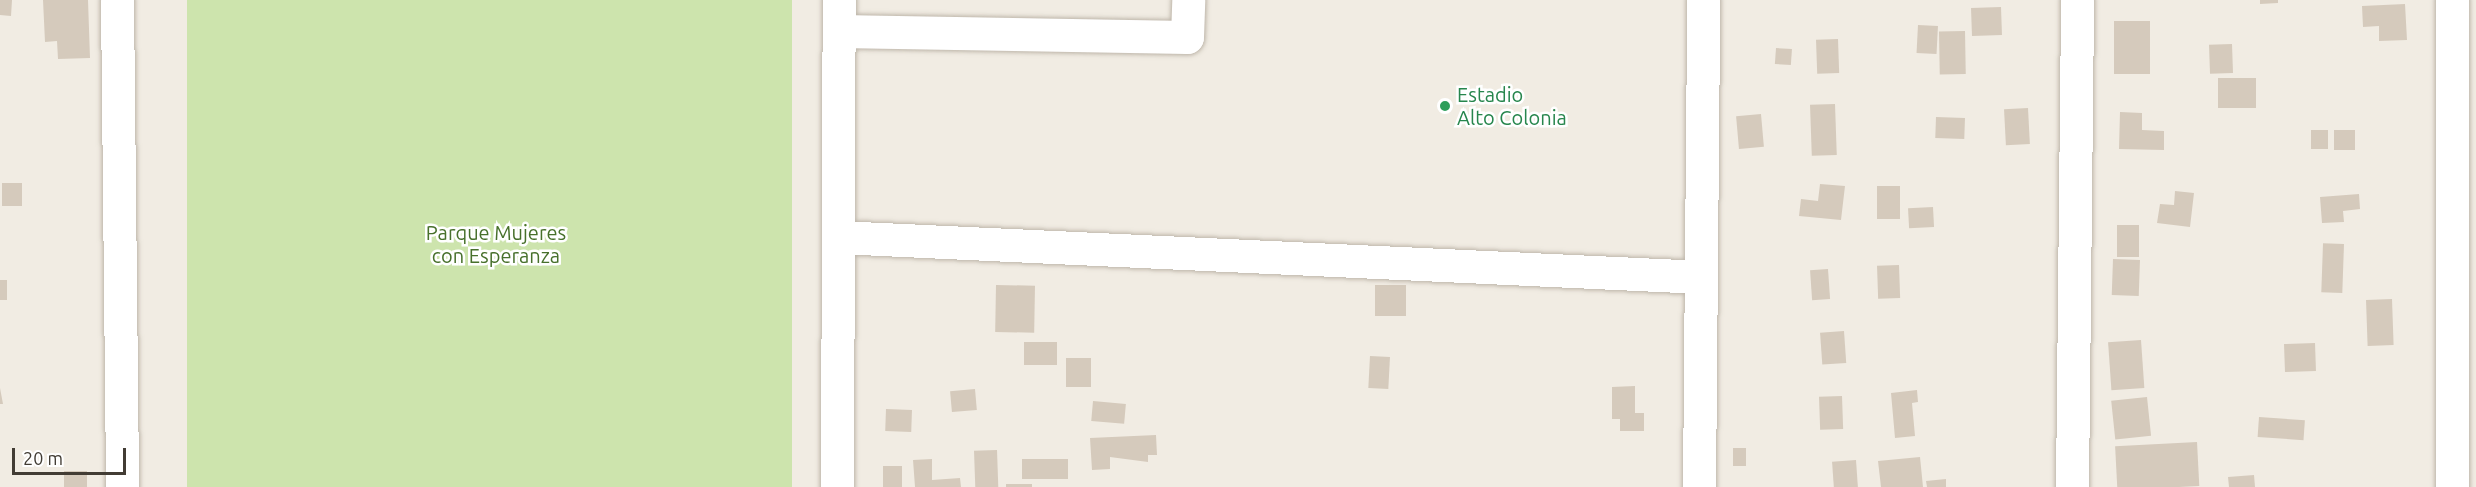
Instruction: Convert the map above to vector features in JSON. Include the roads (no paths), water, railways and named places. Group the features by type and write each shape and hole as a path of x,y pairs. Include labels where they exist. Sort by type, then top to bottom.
{"street":[{"path":"117,0 123,487"},
{"path":"837,487 839,15 1187,37 1188,0"},
{"path":"1699,487 1703,0"},
{"path":"2072,487 2077,0"},
{"path":"2452,0 2452,487"},
{"path":"838,237 1701,278"}],"place":[{"name":"Estadio Alto Colonia","path":"1445,106"}],"park label":[{"name":"Parque Mujeres con Esperanza","path":"496,244"}]}
